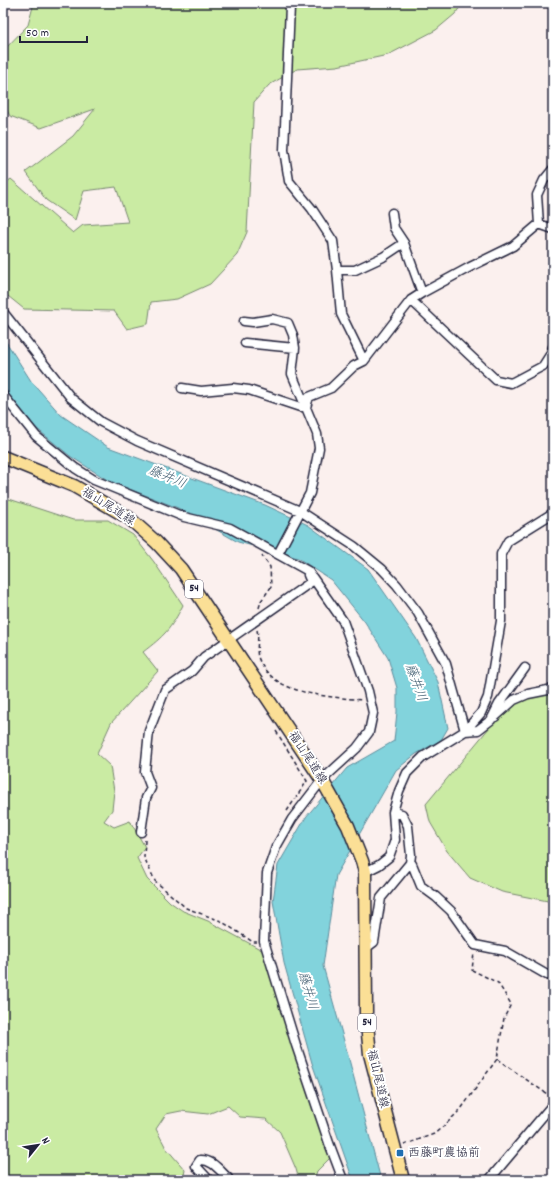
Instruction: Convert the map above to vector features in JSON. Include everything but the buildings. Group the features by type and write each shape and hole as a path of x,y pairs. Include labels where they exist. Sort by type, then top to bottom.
{"main road":[{"name":"福山尾道線","path":"3,457 74,486 129,518 156,542 181,569 324,783 348,826 364,867 366,1014 370,1054 403,1180"}],"street":[{"path":"290,6 284,150 287,166 290,180 312,209 332,241 337,270 341,314 364,361"},
{"path":"539,224 537,195 544,180 553,169"},
{"path":"392,213 394,228 404,243 422,292"},
{"path":"539,224 553,229"},
{"path":"306,407 310,397 331,388 354,366 364,361 411,300 422,292 513,246 539,224"},
{"path":"337,270 355,270 383,256 404,243"},
{"path":"411,300 496,380 511,383 543,366 553,347"},
{"path":"3,312 71,398 101,422 137,441 300,511 354,546 382,570 397,585 418,612 446,664 465,731"},
{"path":"244,321 253,322 272,319 288,323 293,336 295,348 292,374 317,434 318,448 310,493 278,554"},
{"path":"245,343 295,348"},
{"path":"182,388 201,391 233,388 250,390 300,408 306,407"},
{"path":"3,395 36,436 75,468 94,480 184,517 230,528 308,571 342,621 368,691 373,713 369,732 357,748 292,818 276,847 267,873 264,941 296,1044 343,1180"},
{"path":"74,486 94,480"},
{"path":"364,867 379,865 389,857 395,840 393,812 398,791 407,773 422,757 465,731 481,713 488,697 502,621 501,554 508,541 553,513"},
{"path":"141,832 146,798 151,788 145,772 149,731 165,690 192,671 204,657 228,639 311,582 307,573 308,571"},
{"path":"491,720 499,704 525,668"},
{"path":"465,731 478,730 514,700 528,694 553,690"},
{"path":"366,948 374,942 381,898 410,863 411,855 408,826 402,814 393,812"},
{"path":"410,863 412,864 421,886 451,911 475,945 505,951 547,975 553,976"},
{"path":"489,1180 552,1101"},
{"path":"209,1180 196,1166 200,1160 206,1159 214,1164 228,1178"}],"path":[{"path":"260,544 259,552 270,566 271,587 261,602 256,619 259,637 258,656 272,678 305,693 327,696 364,700 368,691"},
{"path":"274,729 307,781 285,814"},
{"path":"141,832 145,839 144,857 155,881 186,908 221,921 253,942 264,941"},
{"path":"395,1149 434,1134 446,1125 462,1109 497,1059 504,1018 510,1004 498,983 472,970 475,945"},
{"path":"497,1059 552,1101"},
{"path":"552,1101 553,1092"}],"green space":[{"path":"34,3 463,3 455,14 436,30 388,55 337,66 297,69 269,85 254,102 247,232 237,255 210,284 177,299 151,302 148,324 127,329 114,311 24,309 3,292 3,185 11,179 73,233 83,225 128,222 116,187 84,191 75,220 46,200 26,172 73,136 95,109 41,128 10,116 3,103 3,51 28,25"},
{"path":"3,497 73,520 108,520 133,535 154,562 183,605 175,620 166,632 143,652 158,671 111,723 97,754 110,766 114,791 112,810 104,821 114,827 130,821 145,847 137,858 147,879 170,902 183,911 208,921 269,955 332,1156 317,1171 314,1180 299,1180 296,1169 280,1132 266,1119 240,1117 228,1106 208,1114 181,1111 166,1114 156,1129 166,1148 185,1170 183,1180 3,1180"},
{"path":"553,684 553,902 502,892 470,878 447,851 430,822 426,804 504,710"}],"water":[{"name":"藤井川","path":"3,337 31,381 61,415 108,447 265,505 308,525 368,569 416,638 438,682 448,728 441,740 416,754 396,770 336,875 323,966 381,1180 353,1180 312,1063 284,963 273,901 278,865 306,817 347,768 394,741 397,712 397,688 388,658 365,622 331,580 298,558 238,542 178,508 109,481 70,456 36,428 11,398 3,385"}],"place":[{"name":"西藤町農協前","path":"400,1153"}]}
